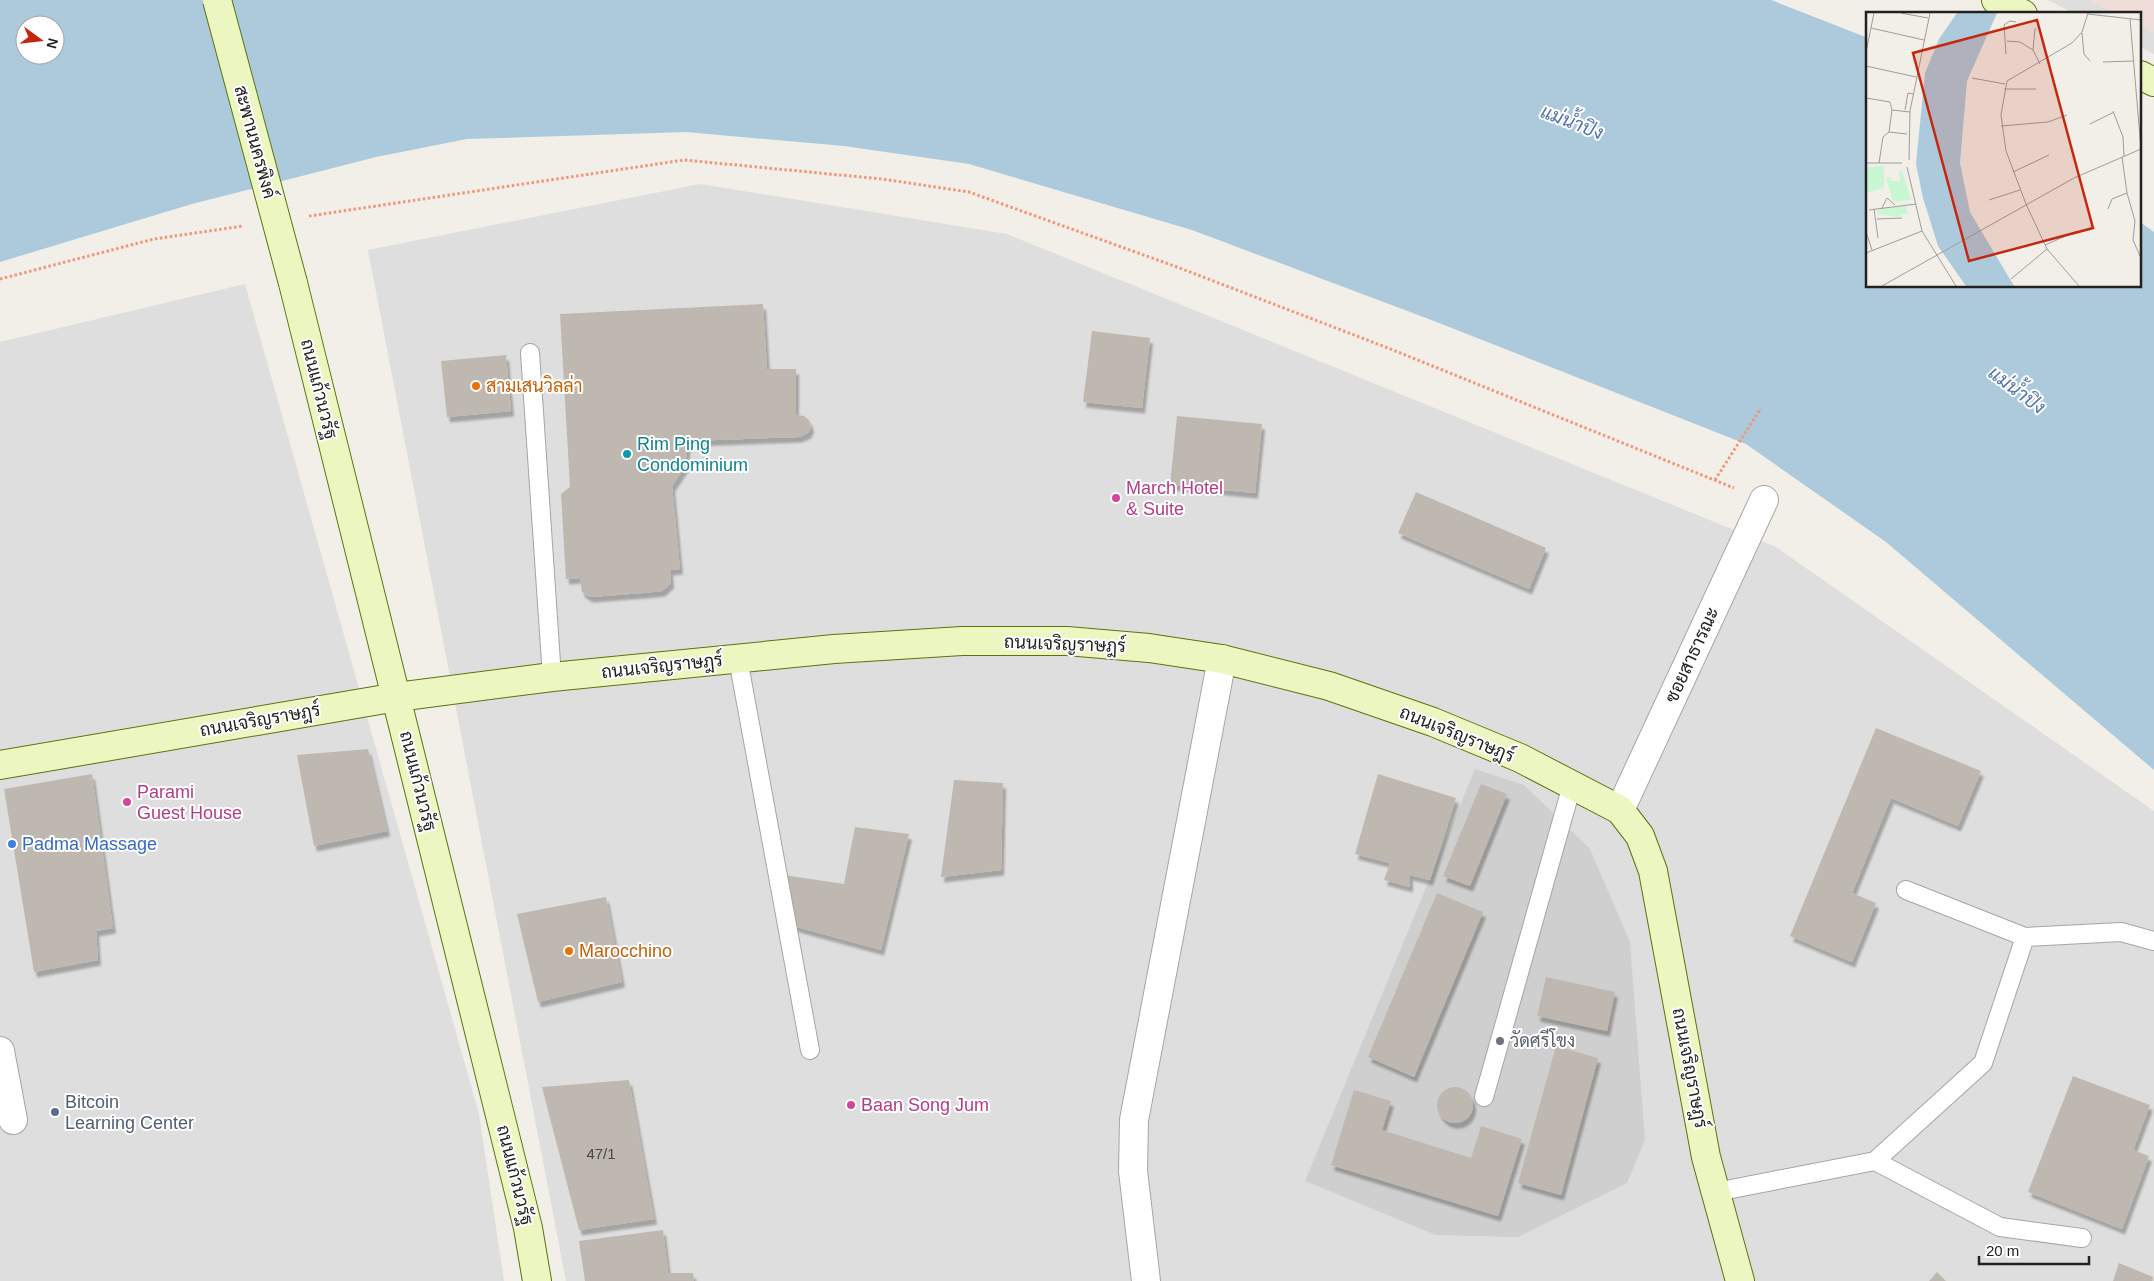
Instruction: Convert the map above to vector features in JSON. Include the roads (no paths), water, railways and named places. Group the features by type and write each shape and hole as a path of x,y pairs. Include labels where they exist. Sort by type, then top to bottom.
{"main road":[{"name":"สะพานนครพิงค์","path":"217,0 293,283"},
{"path":"1996,0 2019,12"},
{"path":"2142,76 2154,82"},
{"name":"ถนนแก้วนวรัฐ","path":"293,283 398,697 528,1228 537,1281"},
{"name":"ถนนเจริญราษฎร์","path":"0,765 398,697 552,677 834,649 962,641 1067,641 1149,648 1222,659 1329,686 1433,722 1520,758 1620,810 1640,836 1653,871 1704,1147 1740,1281"}],"street":[{"name":"ซอยสาธารณะ","path":"1620,810 1764,500"},
{"path":"1146,1281 1133,1171 1134,1120 1222,659"},
{"path":"0,1051 13,1120"}],"lane":[{"path":"530,353 552,677"},
{"path":"738,659 810,1050"},
{"path":"1484,1097 1572,785"},
{"path":"1906,890 2024,937 2120,932 2154,941"},
{"path":"1716,1192 1875,1161 1983,1063 2024,937"},
{"path":"1875,1161 2000,1227 2082,1238"}],"water":[{"name":"แม่น้ำปิง","path":"0,0 1771,0 1866,37 1866,288 2142,288 2142,223 2154,232 2154,770 1886,542 1746,444 1434,321 1192,230 969,164 844,146 686,132 467,139 376,157 192,204 0,262"}],"place":[{"name":"สามเสนวิลล่า","path":"476,386"},
{"name":"Rim Ping Condominium","path":"627,454"},
{"name":"March Hotel & Suite","path":"1116,498"},
{"name":"Parami Guest House","path":"127,802"},
{"name":"Padma Massage","path":"12,844"},
{"name":"Marocchino","path":"569,951"},
{"name":"วัดศรีโขง","path":"1500,1041"},
{"name":"Baan Song Jum","path":"851,1105"},
{"name":"Bitcoin Learning Center","path":"55,1112"}]}
